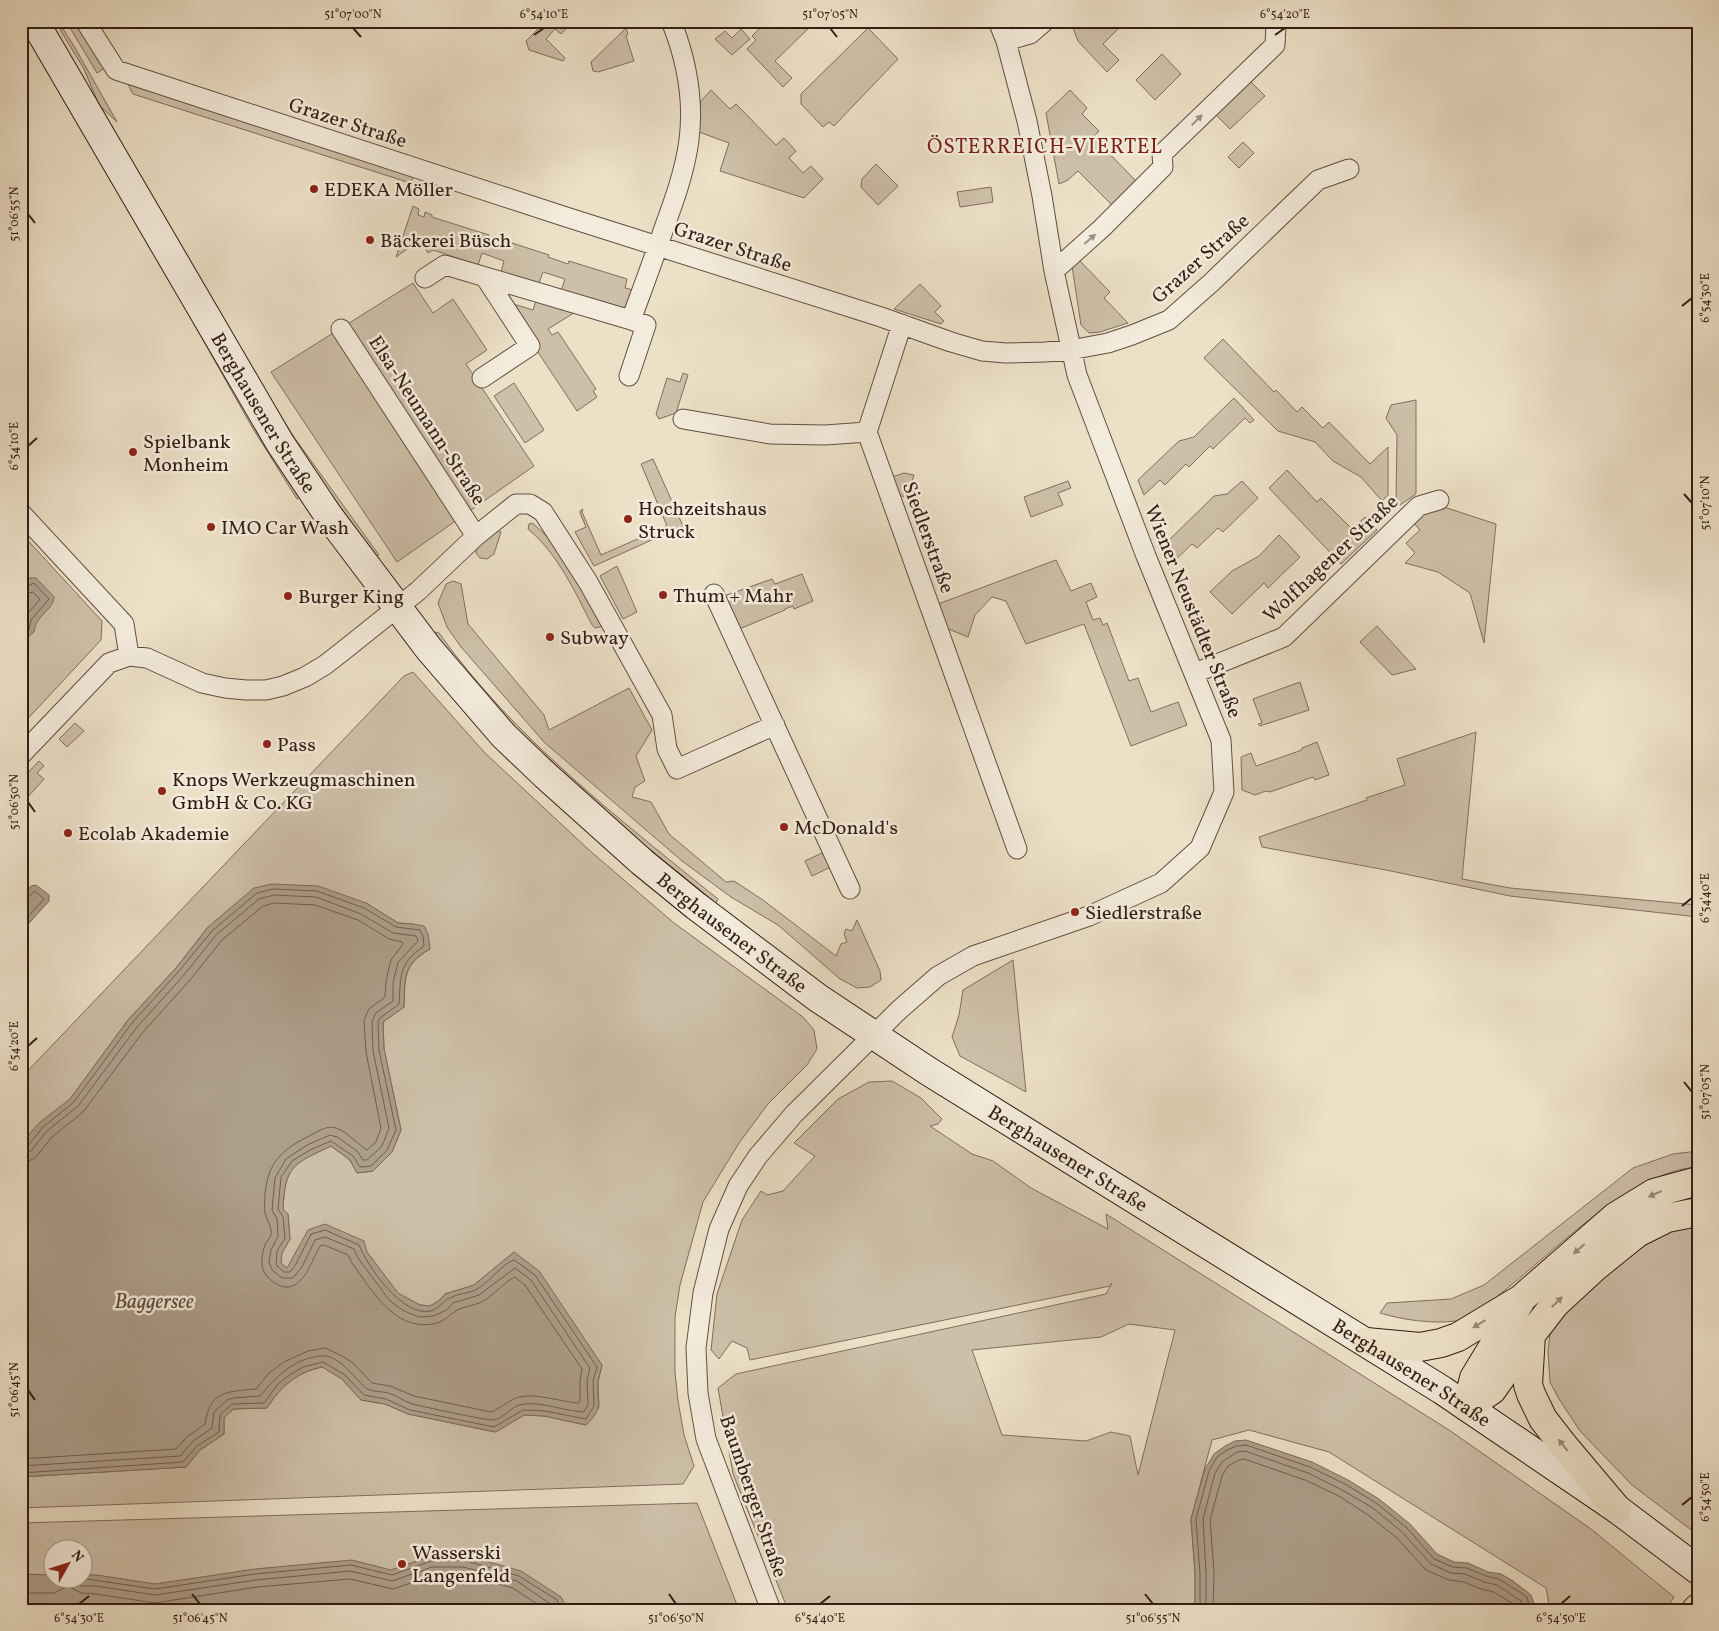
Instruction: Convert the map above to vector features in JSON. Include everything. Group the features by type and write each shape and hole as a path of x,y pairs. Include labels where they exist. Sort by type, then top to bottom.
{"highway":[{"path":"1366,1342 1420,1347 1441,1343 1468,1331 1521,1299 1616,1217 1654,1193 1698,1181"},
{"path":"1468,1407 1492,1390 1555,1304 1595,1267 1637,1233 1666,1218 1698,1212"},
{"path":"1468,1407 1474,1378 1521,1299"},
{"path":"1531,1335 1528,1385 1543,1419 1617,1509"}],"street":[{"name":"Berghausener Straße","path":"34,21 280,443 328,515 429,650 504,736 545,775 696,906 818,998 1084,1169 1366,1342 1468,1407 1617,1509 1698,1570"},
{"name":"Grazer Straße","path":"86,21 116,70 902,324 951,342 982,350 1006,353 1070,350 1108,343 1169,320 1212,282 1318,180 1349,169"},
{"path":"632,320 685,164 690,138 690,96 680,45 670,21"},
{"name":"Wiener Neustädter Straße","path":"873,1035 938,976 973,956 1089,916 1161,884 1200,848 1224,792 1221,740 1195,672 1146,556 1076,375 1054,271 1027,121 1006,41 998,21"},
{"path":"1006,41 1030,34 1045,21"},
{"path":"1054,271 1102,228 1163,167 1162,154 1275,44 1276,24 1273,21"},
{"path":"425,278 445,265 646,325 629,376"},
{"path":"482,378 530,346 485,277"},
{"path":"683,419 770,434 825,435 867,432 902,324"},
{"name":"Elsa-Neumann-Straße","path":"342,328 476,536"},
{"name":"Siedlerstraße","path":"867,432 1017,849"},
{"name":"Wolfhagener Straße","path":"1195,672 1284,637 1419,506 1440,500"},
{"path":"21,755 109,663 129,656 147,658 209,685 246,690 266,690 298,680 325,665 397,608 418,591 476,536 516,504 530,504 543,512 588,582 662,715 667,749 677,769 774,725"},
{"path":"21,513 124,624 129,656"},
{"path":"714,594 850,889"},
{"name":"Baumberger Straße","path":"771,1610 706,1439 698,1393 696,1348 703,1293 719,1229 738,1186 758,1156 794,1114 873,1035"}],"shaded area":[{"path":"55,21 58,21 74,46 117,122 99,105 84,69"},
{"path":"66,21 78,21 106,67 97,73"},
{"path":"546,21 567,21 570,24 561,34 555,29 546,39 565,58 563,61 529,50 526,41"},
{"path":"767,21 816,21 775,61 792,78 783,87 747,49 756,40 752,36"},
{"path":"1080,21 1126,21 1103,44 1119,60 1107,72 1078,41 1073,28"},
{"path":"626,28 628,34 626,36 634,61 598,72 593,71 591,62"},
{"path":"868,28 898,59 834,126 829,122 823,127 801,104 801,94"},
{"path":"741,29 750,39 732,55 715,39 725,31 732,38"},
{"path":"1162,54 1181,74 1155,100 1136,80"},
{"path":"1248,79 1265,96 1230,129 1213,112"},
{"path":"128,84 413,176 407,198 403,196 407,182 133,94"},
{"path":"711,90 730,109 736,104 776,145 784,138 796,151 789,158 803,173 811,166 823,179 804,198 720,171 729,143 699,132 700,102"},
{"path":"1070,90 1087,108 1082,114 1099,131 1093,137 1136,181 1112,205 1078,171 1068,180 1059,184 1046,113"},
{"path":"1243,142 1254,153 1239,168 1228,157"},
{"path":"876,164 898,186 878,205 861,187 862,179"},
{"path":"991,187 993,202 960,207 957,192"},
{"path":"413,206 419,209 418,215 424,217 425,212 432,215 432,217 489,235 488,238 508,244 509,242 549,255 548,257 568,264 569,261 627,279 625,288 633,290 626,309 561,291 565,279 543,272 539,283 501,272 504,261 482,253 478,265 433,250 428,253 420,240 396,257"},
{"path":"1078,259 1110,292 1104,298 1128,323 1100,332 1089,333 1081,325 1072,266"},
{"path":"413,283 433,313 453,299 487,350 466,364 534,466 397,562 271,372"},
{"path":"920,284 941,306 935,312 944,321 941,324 894,309"},
{"path":"172,285 301,496 297,499 252,427"},
{"path":"537,298 577,311 548,329 552,335 558,332 596,389 593,391 597,397 577,411 508,307 510,303 533,310"},
{"path":"1223,339 1274,392 1276,390 1297,412 1302,407 1323,428 1329,422 1370,464 1388,447 1388,495 1382,501 1361,477 1333,461 1315,442 1278,431 1204,358"},
{"path":"253,372 294,437 379,555 376,557 274,414"},
{"path":"683,373 688,375 676,413 659,419 656,414 667,378 680,382"},
{"path":"514,383 544,430 525,443 494,396"},
{"path":"1234,398 1254,420 1250,423 1245,418 1213,449 1210,446 1189,467 1186,464 1165,485 1160,480 1144,495 1138,480 1179,441 1194,437"},
{"path":"1416,400 1416,494 1400,505 1396,502 1397,435 1386,418 1391,405"},
{"path":"653,459 683,526 594,566 575,532 586,527 580,513 583,509 582,512 601,555 667,526 641,464"},
{"path":"1287,470 1317,502 1321,498 1352,529 1365,517 1377,530 1341,564 1269,488"},
{"path":"904,473 914,475 910,488 917,491 914,499 898,495 892,477"},
{"path":"1068,481 1071,488 1058,493 1063,505 1031,517 1024,497"},
{"path":"1242,481 1258,498 1223,532 1218,528 1197,548 1192,544 1172,563 1164,545 1214,496 1227,494"},
{"path":"1438,507 1447,508 1496,524 1484,643 1470,593 1438,572 1405,563 1415,553 1406,543 1420,530 1412,521 1415,516"},
{"path":"532,523 543,532 562,557 603,626 595,628 592,625 557,561 528,529 529,524"},
{"path":"498,530 501,532 494,554 487,559 480,558 476,553 477,548"},
{"path":"21,533 102,621 101,640 21,726"},
{"path":"1279,535 1300,557 1268,588 1264,583 1232,614 1210,592 1232,571 1259,556"},
{"path":"1056,560 1071,591 1091,583 1097,597 1086,602 1093,620 1100,618 1103,625 1107,623 1129,681 1138,678 1151,712 1178,702 1187,725 1131,746 1084,624 1026,644 1006,601 992,597 975,615 968,637 946,628 938,604"},
{"path":"617,566 637,612 623,619 600,576"},
{"path":"802,574 813,601 794,609 793,606 785,609 737,630 721,597 772,579 775,584"},
{"path":"453,581 461,584 468,624 544,715 549,730 629,688 652,730 636,756 645,781 635,787 632,797 651,802 669,834 726,882 734,881 763,900 836,956 841,944 847,942 844,934 846,929 852,931 857,920 880,971 881,980 870,987 857,988 840,979 778,925 731,897 682,861 544,742 461,647 447,627 438,603 446,584"},
{"path":"1377,626 1416,669 1392,675 1360,642"},
{"path":"435,632 439,633 468,671 534,742 606,807 718,899 716,903 576,787 509,722 439,642"},
{"path":"413,672 484,752 589,850 674,923 803,1017 814,1030 817,1049 807,1065 768,1104 739,1143 703,1202 680,1285 675,1317 675,1372 684,1435 694,1466 683,1484 21,1508 21,1477 186,1467 200,1450 224,1434 224,1417 234,1409 267,1408 278,1393 291,1381 305,1372 323,1367 342,1379 361,1400 385,1404 408,1414 495,1432 524,1415 544,1416 586,1425 599,1407 598,1382 602,1365 514,1252 474,1285 445,1294 440,1300 430,1306 420,1305 398,1294 367,1252 297,1250 287,1268 280,1263 282,1253 290,1239 288,1214 283,1209 286,1183 289,1174 294,1168 308,1157 331,1146 350,1160 357,1173 373,1171 392,1152 401,1130 384,1049 383,1022 404,1007 407,973 415,961 430,949 413,924 398,923 366,903 208,927 176,968 128,1020 70,1099 23,1143 21,1153 21,1078 404,676"},
{"path":"1300,682 1309,710 1260,726 1258,724 1262,723 1253,699"},
{"path":"75,723 84,731 67,747 59,739"},
{"path":"1476,732 1462,879 1510,888 1698,905 1698,917 1510,896 1262,847 1259,837 1405,785 1397,759"},
{"path":"1317,742 1329,775 1315,780 1313,777 1270,792 1266,791 1255,795 1242,790 1241,757 1251,753 1256,766 1302,750 1302,748"},
{"path":"39,761 44,766 37,773 44,779 25,800 21,797 21,780"},
{"path":"826,851 833,866 812,876 805,861"},
{"path":"1013,960 1026,1092 960,1056 952,1037 959,1015 963,990"},
{"path":"892,1081 921,1098 942,1119 938,1124 930,1126 972,1154 993,1161 1031,1188 1108,1229 1106,1214 1449,1430 1591,1529 1674,1597 1666,1610 1550,1610 1546,1588 1329,1452 1249,1430 1212,1440 1191,1519 1195,1573 1195,1610 788,1610 733,1474 718,1388 736,1374 1106,1294 1112,1283 1110,1286 750,1360 747,1348 732,1341 719,1359 711,1350 717,1294 742,1220 761,1191 767,1195 783,1191 815,1156 794,1143 838,1099 869,1082","holes":["1129,1324 1175,1330 1138,1475 1130,1436 1111,1432 1086,1441 1002,1435 972,1350 1101,1337"]},
{"path":"1698,1151 1698,1167 1674,1171 1649,1181 1623,1196 1574,1232 1499,1295 1468,1316 1456,1321 1427,1322 1398,1318 1380,1313 1387,1303 1451,1299 1484,1285 1633,1168 1673,1154"},
{"path":"1698,1219 1698,1535 1632,1485 1580,1431 1550,1382 1548,1351 1551,1326 1579,1295 1652,1237"},
{"name":"Wasserski Langenfeld","path":"697,1503 739,1610 21,1610 21,1523"}],"water":[{"path":"29,578 36,578 54,597 51,606 35,626 34,632 25,639 21,638 21,585"},
{"name":"Baggersee","path":"272,884 318,886 366,903 398,923 424,926 428,934 430,949 414,960 410,966 405,980 404,1007 383,1022 384,1049 401,1130 392,1152 373,1171 357,1173 350,1160 331,1146 308,1157 294,1168 289,1175 284,1195 283,1209 288,1214 290,1239 282,1253 281,1263 287,1268 308,1230 325,1224 364,1241 367,1252 398,1293 420,1305 430,1306 440,1300 445,1294 474,1285 514,1252 539,1271 602,1365 598,1381 598,1409 596,1414 586,1425 544,1416 524,1415 496,1432 408,1414 385,1404 361,1400 342,1379 322,1367 305,1372 290,1381 267,1408 233,1409 224,1418 224,1434 200,1450 186,1467 21,1477 21,1153 23,1143 39,1123 70,1099 128,1020 176,968 208,927 254,888"},
{"path":"36,885 49,895 49,901 21,932 21,897 31,886"},
{"path":"1246,1440 1312,1462 1348,1480 1379,1499 1410,1524 1437,1554 1454,1562 1468,1563 1488,1572 1501,1574 1513,1581 1531,1595 1536,1610 1195,1610 1195,1573 1191,1519 1205,1469 1214,1454 1225,1446 1235,1441"},
{"path":"464,1555 521,1571 561,1597 568,1610 21,1610 21,1574 42,1575 42,1588 92,1588 92,1575 155,1584 255,1569 352,1560 391,1570 431,1556"}],"place":[{"name":"EDEKA Möller","path":"314,189"},
{"name":"Bäckerei Büsch","path":"370,240"},
{"name":"Spielbank Monheim","path":"133,452"},
{"name":"Hochzeitshaus Struck","path":"628,519"},
{"name":"IMO Car Wash","path":"211,527"},
{"name":"Thum + Mahr","path":"663,595"},
{"name":"Burger King","path":"288,596"},
{"name":"Subway","path":"550,637"},
{"name":"Pass","path":"267,744"},
{"name":"Knops Werkzeugmaschinen GmbH & Co. KG","path":"162,791"},
{"name":"McDonald's","path":"784,827"},
{"name":"Ecolab Akademie","path":"68,833"},
{"name":"Siedlerstraße","path":"1075,912"},
{"name":"Wasserski Langenfeld","path":"402,1564"}],"district":[{"name":"ÖSTERREICH-VIERTEL","path":"1045,146"}]}
